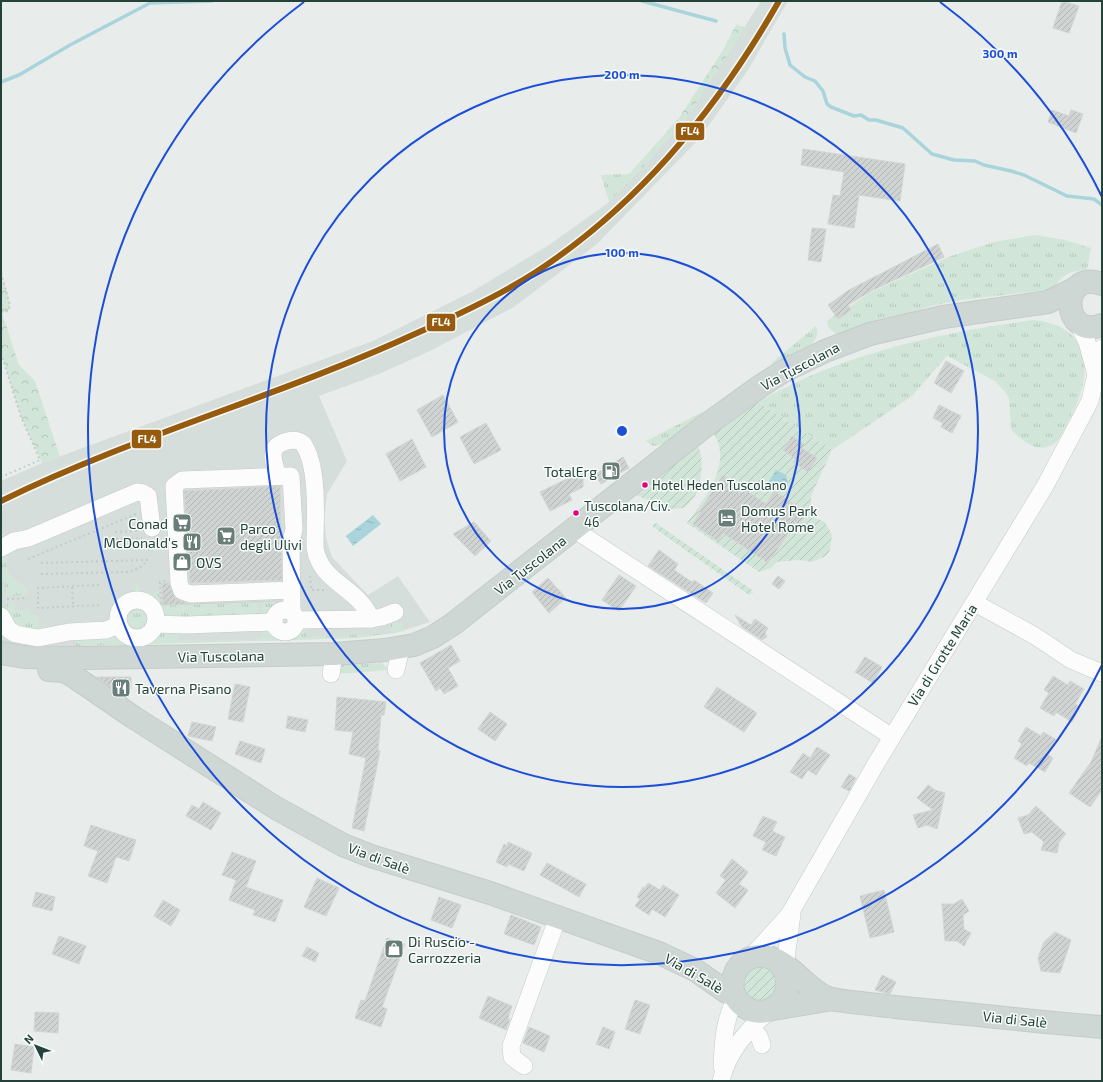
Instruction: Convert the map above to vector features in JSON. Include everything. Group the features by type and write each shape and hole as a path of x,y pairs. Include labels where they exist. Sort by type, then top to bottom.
{"main road":[{"path":"1075,319 1069,304 1071,295 1076,288 1088,282 1102,284"},
{"name":"Via Tuscolana","path":"1,653 25,657 333,664 401,648 426,640 454,624 580,522 678,448 774,377 799,363 843,343 870,334 935,318 1048,302 1076,288"},
{"path":"1048,302 1089,327 1102,325"},
{"name":"Via Tuscolana","path":"1,664 24,669 49,670 83,658"},
{"name":"Via di Salè","path":"49,670 64,671 263,800 336,834 361,853 400,873 477,889 674,959 695,970 731,999"},
{"path":"759,956 768,957 783,968 788,986 786,996 772,1009 756,1011 731,999 733,978 736,970 742,963 750,958 759,956"},
{"name":"Via di Salè","path":"783,968 810,987 833,999"},
{"name":"Via di Salè","path":"772,1009 833,999 902,1008 1102,1026"}],"street":[{"path":"1075,319 1087,342 1096,373"},
{"name":"Via di Grotte Maria","path":"750,958 779,928 794,908 892,737 1096,403 1096,373 1102,348"},
{"path":"295,616 292,590 291,542 294,530 284,476 274,451 276,447 292,440 299,441 303,445 313,470 315,548 317,558 323,568 338,585 363,603 371,619"},
{"path":"656,453 678,448"},
{"path":"292,590 191,594 182,591 179,583 174,486 182,480 284,476 313,470"},
{"path":"1,548 14,541 29,538 79,521 131,493 143,493 148,496 150,503 146,532"},
{"path":"580,522 892,737"},
{"path":"135,600 145,602 153,609 156,619 155,624 149,634 138,637 126,634 119,625 120,612 123,606 135,600"},
{"path":"975,603 1035,636 1072,660 1102,673"},
{"path":"155,624 186,626 274,622 275,615 280,611 287,610 295,616 371,619 395,612"},
{"path":"1,616 9,630 16,634 38,638 69,632 106,630 119,625"},
{"path":"396,670 401,648"},
{"name":"Via di Grotte Maria","path":"783,968 788,933 794,908"},
{"path":"524,1066 512,1057 511,1046 558,917"},
{"path":"721,1080 724,1036 731,999"},
{"path":"721,1080 730,1056 750,1030 772,1009"},
{"path":"750,1030 759,1036 762,1045"}],"path":[{"path":"1,273 10,305 8,311 1,312"},
{"path":"1,353 22,417 40,460 1,477"},
{"path":"28,559 137,514"},
{"path":"115,532 146,532"},
{"path":"111,539 146,532"},
{"path":"41,563 148,560 143,566 129,572 41,574"},
{"path":"310,571 312,590"},
{"path":"160,582 161,603 168,603 168,594"},
{"path":"99,585 38,588 38,608 100,605"},
{"path":"72,587 73,606"},
{"path":"7,599 27,598"},
{"path":"33,598 38,598"}],"shaded area":[{"path":"761,1 788,1 748,70 699,139 597,244 514,307 430,351 379,374 319,396 347,461 327,494 324,517 326,538 332,557 368,595 398,576 430,622 395,633 356,638 76,646 1,643 1,481 42,463 373,341 473,291 549,245 609,202 688,116"}],"green space":[{"path":"736,25 746,27 688,116 640,170 629,174 679,118 723,50"},
{"path":"640,170 609,202 601,175 629,174"},
{"path":"1036,235 1065,240 1091,248 1087,270 1067,274 1060,280 1054,289 962,300 935,305 844,333 836,334 828,327 827,321 835,315 838,319 851,310 849,307 869,293 951,256 994,242"},
{"path":"1,280 4,282 10,305 8,311 2,313 19,365 35,381 60,457 42,463 21,417 1,353"},
{"path":"1033,320 1054,324 1069,332 1078,343 1084,357 1085,372 1082,388 1076,405 1058,440 1047,447 1037,447 1027,443 1011,429 1009,398 995,381 947,356 912,396 832,450 758,402 824,370 891,348 926,339 996,325"},
{"path":"816,326 817,333 815,340 809,346 794,356 770,364"},
{"path":"758,402 832,450 811,496 811,516 825,522 832,535 830,550 826,556 812,562 798,560 777,562 771,568 759,572 687,523 708,492 718,468 720,456 719,444 713,433","holes":["792,436 804,445 795,458 783,450","723,475 786,537 769,563 730,538 726,530 718,541 693,524 700,513 699,511","774,492 796,529 764,507"]},
{"path":"702,412 689,430 675,439 653,446 646,441"},
{"path":"697,446 702,462 698,490 685,507 672,509 635,495"},
{"path":"656,523 752,590 753,593 749,595 653,527 653,524"},
{"path":"9,552 7,564 10,574 13,578 27,587 27,595 7,596 2,571 2,560 3,555"},
{"path":"136,583 142,593 159,592 160,606 258,602 258,615 179,618 165,617 149,600 134,594 133,588"},
{"path":"286,601 275,610 263,617 261,602"},
{"path":"7,603 14,603 15,610 25,610 27,608 32,614 38,616 39,627 73,625 42,632 16,625 9,615"},
{"path":"137,610 143,613 146,619 143,625 137,628 131,625 128,619 131,613"},
{"path":"391,623 400,623 405,631 391,633"},
{"path":"306,626 307,637 391,633 356,638 76,646 76,638 117,636 140,643 160,632 178,630 178,641 262,639 262,628 269,627 280,637 287,639 294,636"},
{"path":"382,663 389,670 338,674 340,665"},
{"path":"765,963 782,983 766,1004 743,995 742,980 744,972"}],"water":[{"path":"776,470 786,475 788,485 785,490 779,491 773,487 766,490 757,490 757,485 769,481"},
{"path":"373,515 381,524 353,546 346,536"}],"building":[{"path":"1062,1 1079,6 1069,33 1053,28"},
{"path":"1052,110 1069,116 1071,110 1083,114 1076,133 1048,122"},
{"path":"803,149 905,164 900,201 859,195 854,228 828,224 833,195 840,196 844,172 801,165"},
{"path":"812,228 826,229 821,262 808,260"},
{"path":"938,244 944,257 871,291 848,305 851,310 838,319 828,305 849,290"},
{"path":"946,361 964,371 951,393 934,383"},
{"path":"443,395 458,422 432,437 417,410"},
{"path":"939,405 961,416 952,433 941,427 943,423 933,418"},
{"path":"486,423 501,450 474,464 460,437"},
{"path":"792,436 805,445 802,448 817,458 808,472 793,462 796,459 783,450"},
{"path":"412,439 426,467 400,481 386,454"},
{"path":"623,457 629,468 601,484 595,474"},
{"path":"583,471 583,487 569,494 572,500 550,511 540,492"},
{"name":"Domus Park Hotel Rome","path":"723,475 766,504 774,491 807,513 796,529 793,527 768,563 723,533 718,541 693,524"},
{"name":"Parco degli Ulivi","path":"280,486 282,580 190,583 184,491"},
{"path":"474,522 491,541 475,556 453,534"},
{"path":"659,550 678,564 674,570 692,582 694,580 713,593 706,603 648,566"},
{"path":"619,575 636,586 619,611 602,600"},
{"path":"778,576 785,581 779,589 772,584"},
{"path":"548,578 566,598 549,613 532,592"},
{"path":"162,583 169,583 175,598 188,604 282,601 163,605"},
{"path":"735,615 751,625 755,619 768,628 765,633 767,637 762,640 742,627"},
{"path":"451,645 460,661 448,668 458,686 444,694 440,688 436,691 420,663"},
{"path":"865,657 882,667 873,683 855,672"},
{"path":"1053,676 1068,685 1070,681 1084,689 1075,704 1080,707 1072,722 1056,712 1054,716 1040,708 1049,693 1044,690"},
{"path":"97,677 131,677 131,689 127,689 127,698"},
{"path":"235,684 250,687 243,722 228,719"},
{"path":"717,687 757,713 744,732 704,707"},
{"path":"337,697 386,702 384,715 381,715 378,751 380,751 364,831 352,828 366,758 349,754 353,732 335,730"},
{"path":"490,712 507,724 495,741 478,729"},
{"path":"288,716 308,720 305,732 286,728"},
{"path":"192,722 216,727 212,741 188,736"},
{"path":"1026,727 1041,736 1043,732 1057,740 1048,755 1053,758 1045,772 1029,763 1027,766 1014,758 1022,744 1018,741"},
{"path":"1102,737 1102,790 1090,807 1069,793 1091,762"},
{"path":"240,741 265,749 261,763 235,754"},
{"path":"817,747 830,755 816,775 808,770 802,779 790,772 803,753 810,758"},
{"path":"849,774 856,778 849,791 841,787"},
{"path":"928,785 935,790 945,793 937,829 927,825 918,828 913,815 933,810 917,798"},
{"path":"203,802 221,813 211,830 186,816 192,805 199,809"},
{"path":"1036,806 1066,834 1059,842 1057,853 1041,850 1044,842 1032,832 1024,834 1018,818 1028,815"},
{"path":"763,816 777,822 772,831 785,837 776,856 762,850 766,842 753,836"},
{"path":"91,825 136,840 129,861 116,857 107,883 88,876 98,851 84,846"},
{"path":"508,842 532,853 524,871 508,864 507,867 496,862 504,844 507,846"},
{"path":"232,852 256,861 246,887 283,900 275,922 253,915 255,910 229,900 236,880 222,875"},
{"path":"732,859 748,872 739,884 748,890 735,908 716,893 726,880 720,876"},
{"path":"547,863 586,884 579,897 540,875"},
{"path":"317,878 339,888 326,916 304,907"},
{"path":"648,883 660,890 663,885 679,895 665,917 652,909 649,915 635,906 640,899 637,897 643,887 645,888"},
{"path":"884,890 894,932 870,938 860,896"},
{"path":"36,892 55,897 52,911 32,906"},
{"path":"439,897 461,905 452,928 431,920"},
{"path":"962,899 969,911 963,915 964,929 971,933 964,946 957,941 945,941 942,904 954,904"},
{"path":"163,900 180,910 171,926 154,916"},
{"path":"511,915 541,927 534,945 504,934"},
{"path":"1055,932 1071,940 1060,973 1041,971 1038,958 1044,942"},
{"path":"59,936 86,946 79,964 52,954"},
{"path":"387,938 405,944 382,1007 387,1009 381,1027 355,1018 361,1000 365,1001"},
{"path":"307,947 319,953 315,962 302,956"},
{"path":"882,975 896,982 890,994 875,990"},
{"path":"488,996 512,1006 508,1018 510,1019 506,1030 479,1018"},
{"path":"635,1000 650,1005 640,1034 625,1029"},
{"path":"35,1012 59,1013 58,1033 34,1031"},
{"path":"529,1027 550,1036 544,1052 523,1043"},
{"path":"603,1027 615,1032 609,1049 596,1044"},
{"path":"15,1044 34,1047 31,1073 11,1070"}],"waterway":[{"path":"1,82 19,75 70,45 150,3 212,1"},
{"path":"642,1 716,21"},
{"path":"784,34 785,48 790,65 805,77 815,81 823,91 827,104 831,107 854,116 861,115 869,120 876,120 903,128 932,154 954,160 975,161 984,165 1011,171 1024,175 1067,196 1094,199 1102,205"}],"transit line":[{"name":"FL4","path":"1,501 52,477 156,435 313,377 365,356 478,305 536,272 574,245 609,216 643,185 674,151 703,116 730,79 779,1"}],"place":[{"name":"TotalErg","path":"611,471"},
{"name":"Hotel Heden Tuscolano","path":"645,485"},
{"name":"Tuscolana/Civ. 46","path":"576,513"},
{"name":"Domus Park Hotel Rome","path":"727,518"},
{"name":"Conad","path":"182,523"},
{"name":"Parco degli Ulivi","path":"226,536"},
{"name":"McDonald's","path":"192,542"},
{"name":"OVS","path":"182,562"},
{"name":"Taverna Pisano","path":"121,688"},
{"name":"Di Ruscio - Carrozzeria","path":"394,949"}]}
